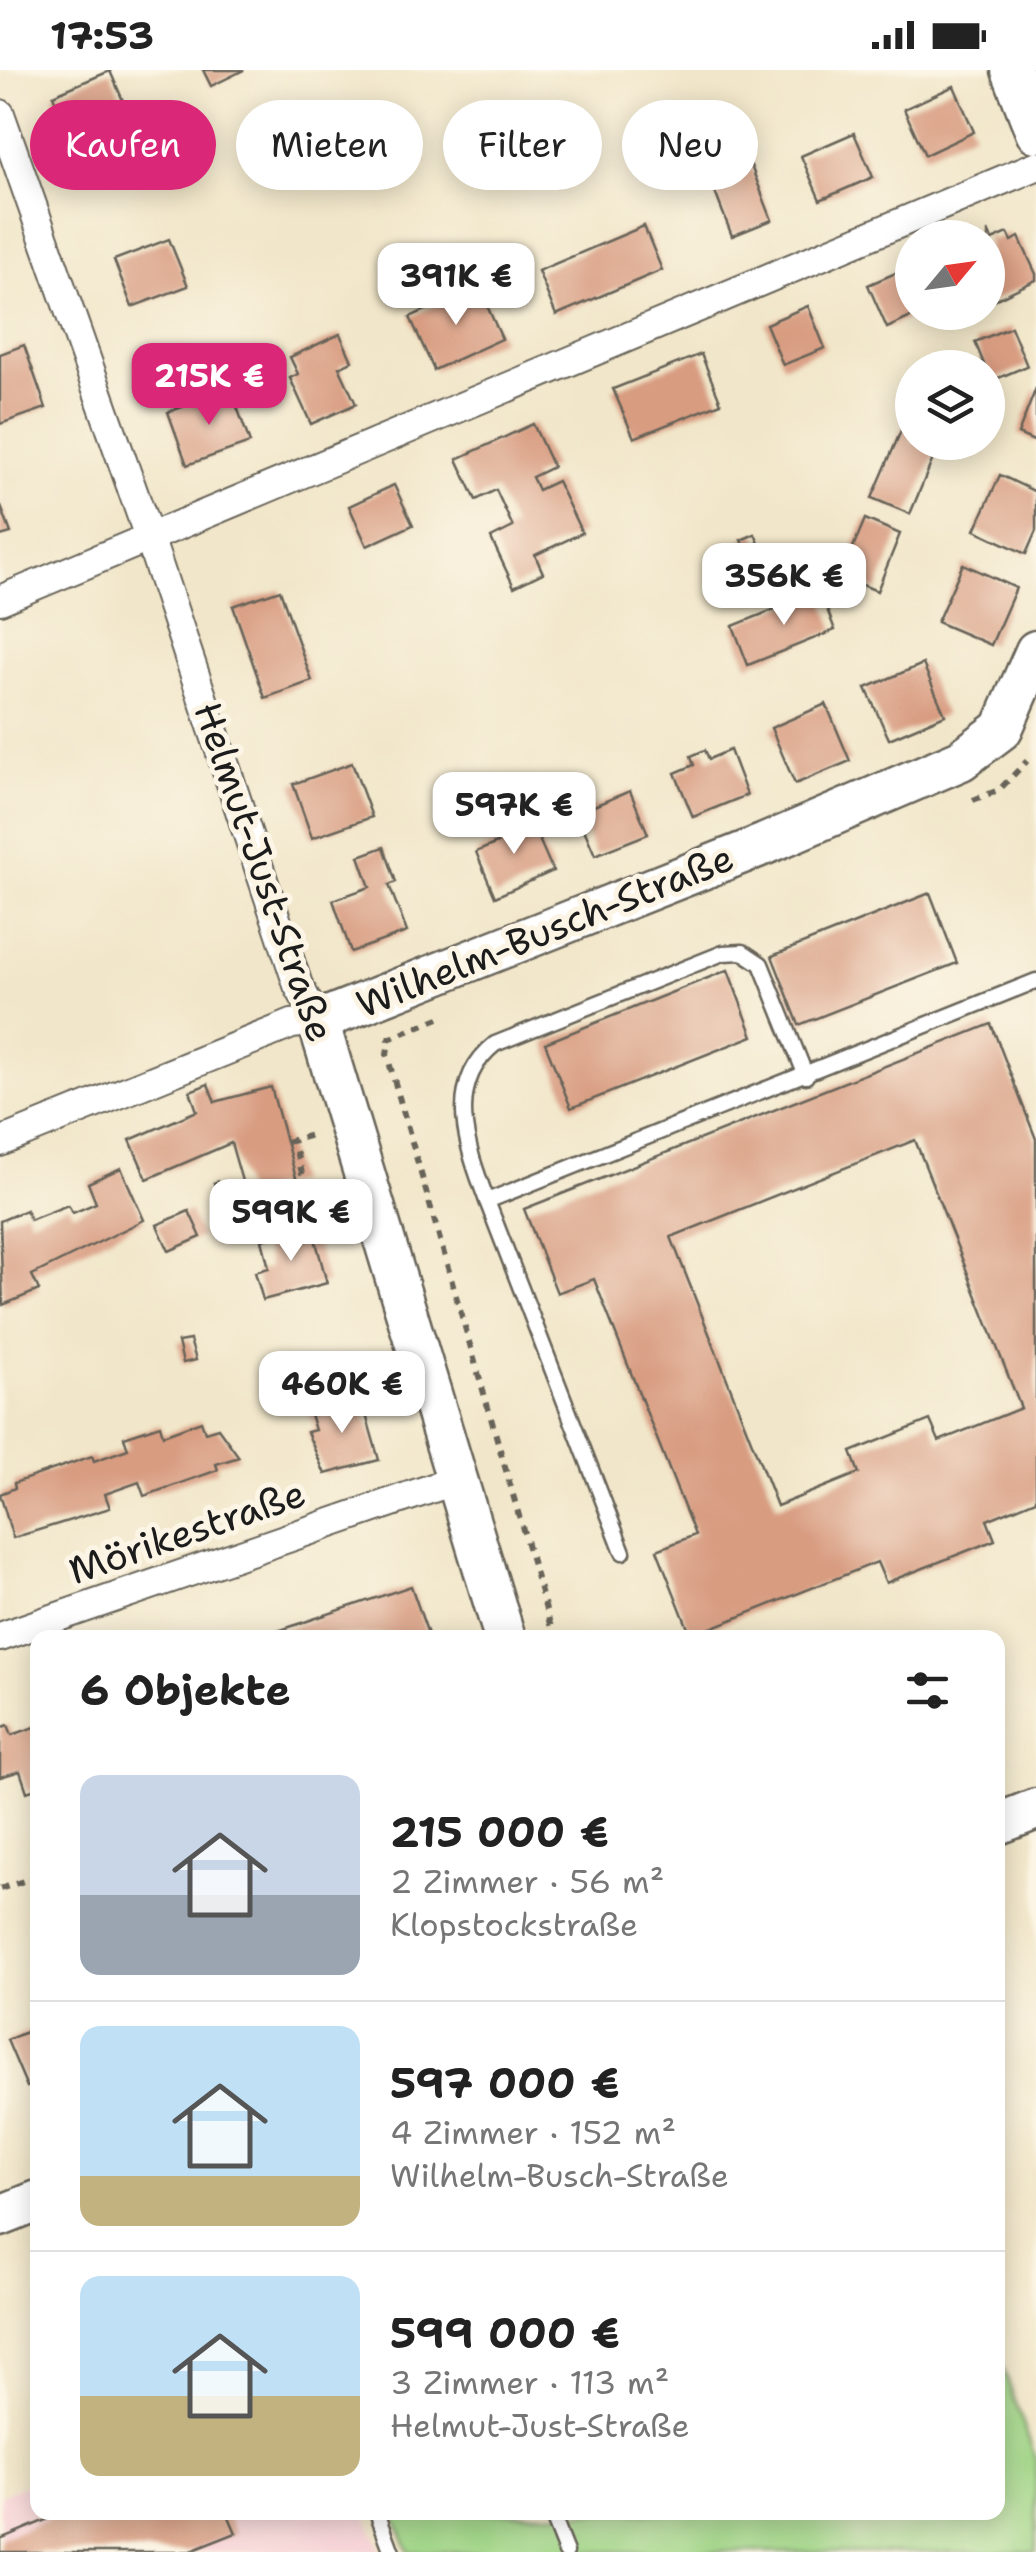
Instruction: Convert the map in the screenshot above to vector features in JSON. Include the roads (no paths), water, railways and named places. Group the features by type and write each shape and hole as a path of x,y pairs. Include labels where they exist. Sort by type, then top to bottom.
{"street":[{"path":"1012,70 1036,132"},
{"name":"Helmut-Just-Straße","path":"0,114 149,537 298,985 318,1021 503,1630"},
{"path":"0,600 1036,166"},
{"name":"Wilhelm-Busch-Straße","path":"0,1142 292,1024 318,1021 764,844 961,760 1002,729 1036,651"},
{"name":"Mörikestraße","path":"0,1637 456,1480"},
{"path":"1005,1821 1036,1809"},
{"path":"0,2216 30,2204"}],"lane":[{"path":"623,1552 469,1151 462,1115 478,1057 495,1044 723,953 744,952 761,964 806,1076"},
{"path":"488,1201 1036,981"},
{"path":"380,2520 392,2552"},
{"path":"553,2520 566,2552"}]}
